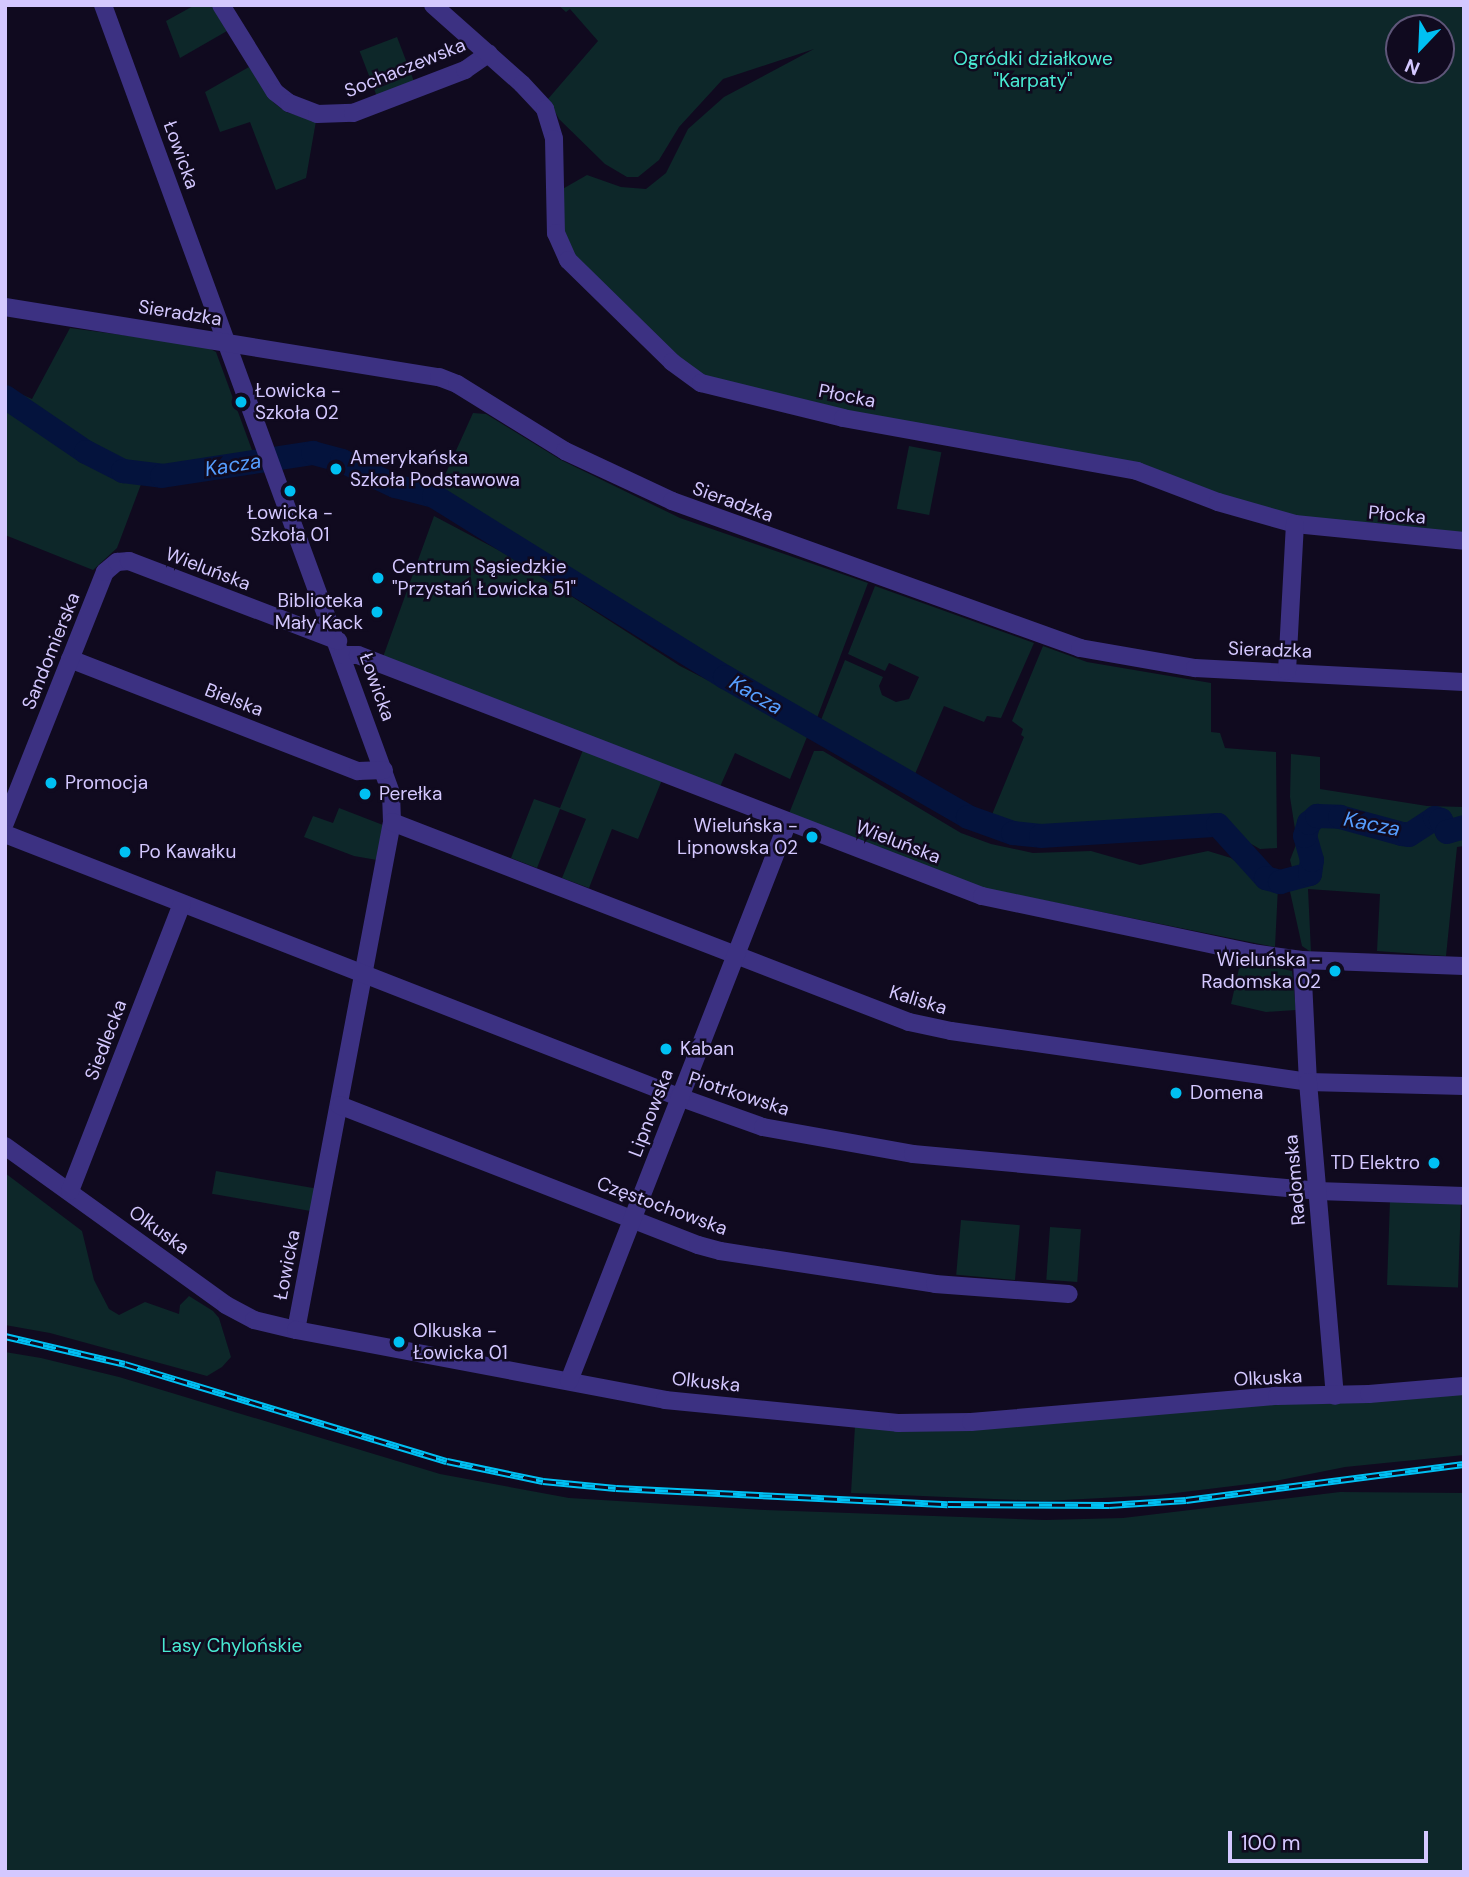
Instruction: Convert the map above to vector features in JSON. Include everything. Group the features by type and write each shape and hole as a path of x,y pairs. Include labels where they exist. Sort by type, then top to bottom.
{"street":[{"name":"Łowicka","path":"103,5 391,793 392,822 296,1331"},
{"name":"Sochaczewska","path":"221,5 275,92 289,103 317,114 353,113 465,70 489,53"},
{"name":"Płocka","path":"433,5 536,97 551,121 554,139 554,222 559,243 568,260 672,362 701,383 843,418 1138,471 1218,502 1295,524 1464,541"},
{"name":"Sieradzka","path":"5,307 439,377 457,384 565,451 672,502 1080,648 1163,664 1464,682"},
{"path":"1287,671 1295,524"},
{"name":"Wieluńska","path":"105,572 117,562 129,561 340,648 982,896 1252,953 1302,960 1464,966"},
{"name":"Sandomierska","path":"5,823 105,572"},
{"name":"Bielska","path":"70,659 358,771 384,770"},
{"name":"Kaliska","path":"392,822 909,1022 951,1031 1308,1082 1464,1086"},
{"name":"Lipnowska","path":"569,1381 678,1097 788,822"},
{"name":"Piotrkowska","path":"5,834 678,1097 763,1127 913,1154 1317,1191 1464,1196"},
{"name":"Siedlecka","path":"70,1191 182,904"},
{"name":"Radomska","path":"1302,960 1308,1082 1335,1396"},
{"name":"Częstochowska","path":"339,1105 698,1245 924,1283 1069,1294"},
{"name":"Olkuska","path":"5,1146 226,1305 254,1320 296,1331 665,1400 898,1423 971,1422 1277,1396 1335,1396 1464,1386"}],"green space":[{"path":"195,5 211,5 227,31 180,58 166,21"},
{"name":"Ogródki działkowe \"Karpaty\"","path":"558,5 1464,5 1464,533 1298,517 1222,497 702,380 579,268 564,243 559,191 587,175 621,187 646,189 666,173 688,129 724,97 814,49 723,79 679,127 659,160 638,177 627,177 605,164 559,119 548,99 598,41 570,9 566,12"},
{"path":"397,37 414,81 377,95 360,51"},
{"path":"249,67 274,103 286,112 316,121 306,178 276,190 250,122 220,132 205,92"},
{"path":"70,328 205,346 216,352 260,472 161,482 143,479 117,548 93,570 5,535 5,387 32,399"},
{"path":"473,413 486,414 561,460 680,518 868,583 817,718 792,703 785,706 772,699 767,691 714,666 444,491 440,486"},
{"path":"909,446 941,452 929,515 897,509"},
{"path":"434,516 502,552 680,666 809,732 790,779 735,753 719,789 383,657"},
{"path":"875,586 1034,643 1001,718 987,716 984,722 944,706 915,774 842,735 821,720 845,660 883,677 879,686 882,695 896,702 909,699 919,677 889,663 885,671 848,654"},
{"path":"1043,646 1087,662 1211,683 1211,732 1220,733 1225,748 1276,752 1277,848 1260,849 1246,841 1232,825 1211,818 1200,823 1151,826 1032,828 991,817 1024,737 1021,735 1023,729 1012,721"},
{"path":"583,750 662,780 638,839 612,829 589,888 562,878 586,819 560,809 537,868 511,858 534,799 560,808"},
{"path":"814,751 823,751 961,833 991,844 1033,853 1091,851 1140,865 1208,851 1231,858 1261,882 1278,887 1275,947 973,886 788,816"},
{"path":"1291,754 1320,757 1320,789 1427,806 1464,807 1464,846 1457,847 1446,956 1377,951 1380,894 1308,889 1311,952 1302,946 1289,887 1302,888 1300,871 1293,871 1290,860 1297,842 1290,797"},
{"path":"339,808 383,825 377,860 354,856 304,837 313,816 333,823"},
{"path":"1241,960 1292,971 1296,1010 1266,1012 1231,1004"},
{"path":"216,1171 314,1188 310,1211 212,1194"},
{"path":"5,1173 82,1231 94,1280 109,1309 119,1315 145,1302 179,1314 180,1305 189,1296 219,1318 231,1357 222,1367 207,1376 50,1333 5,1325"},
{"path":"1390,1200 1461,1202 1458,1287 1387,1285"},
{"path":"961,1220 1020,1225 1015,1280 956,1275"},
{"path":"1050,1227 1081,1229 1077,1282 1046,1280"},
{"name":"Lasy Chylońskie","path":"5,1352 119,1377 440,1474 569,1498 765,1510 1045,1520 1123,1518 1340,1492 1464,1493 1464,1872 5,1872"},
{"path":"1464,1392 1464,1455 1345,1467 1275,1481 1159,1495 1045,1501 851,1493 855,1426 1295,1402 1328,1404"}],"waterway":[{"name":"Kacza","path":"5,397 86,452 123,471 162,476 313,453 342,461 395,486 434,496 725,677 968,817 1013,833 1041,836 1218,825 1266,878 1280,882 1310,874 1312,860 1305,836 1309,823 1317,816 1340,817 1409,835 1435,818 1441,820 1447,832 1464,827"}],"railway":[{"path":"5,1336 125,1364 447,1461 543,1481 616,1488 948,1504 1109,1505 1186,1500 1464,1464"}],"place":[{"name":"Łowicka - Szkoła 02","path":"241,402"},
{"name":"Amerykańska Szkoła Podstawowa","path":"336,469"},
{"name":"Łowicka - Szkoła 01","path":"290,491"},
{"name":"Centrum Sąsiedzkie \"Przystań Łowicka 51\"","path":"378,578"},
{"name":"Biblioteka Mały Kack","path":"377,612"},
{"name":"Promocja","path":"51,783"},
{"name":"Perełka","path":"365,794"},
{"name":"Wieluńska - Lipnowska 02","path":"812,837"},
{"name":"Po Kawałku","path":"125,852"},
{"name":"Wieluńska - Radomska 02","path":"1335,971"},
{"name":"Kaban","path":"666,1049"},
{"name":"Domena","path":"1176,1093"},
{"name":"TD Elektro","path":"1434,1163"},
{"name":"Olkuska - Łowicka 01","path":"399,1342"}]}
